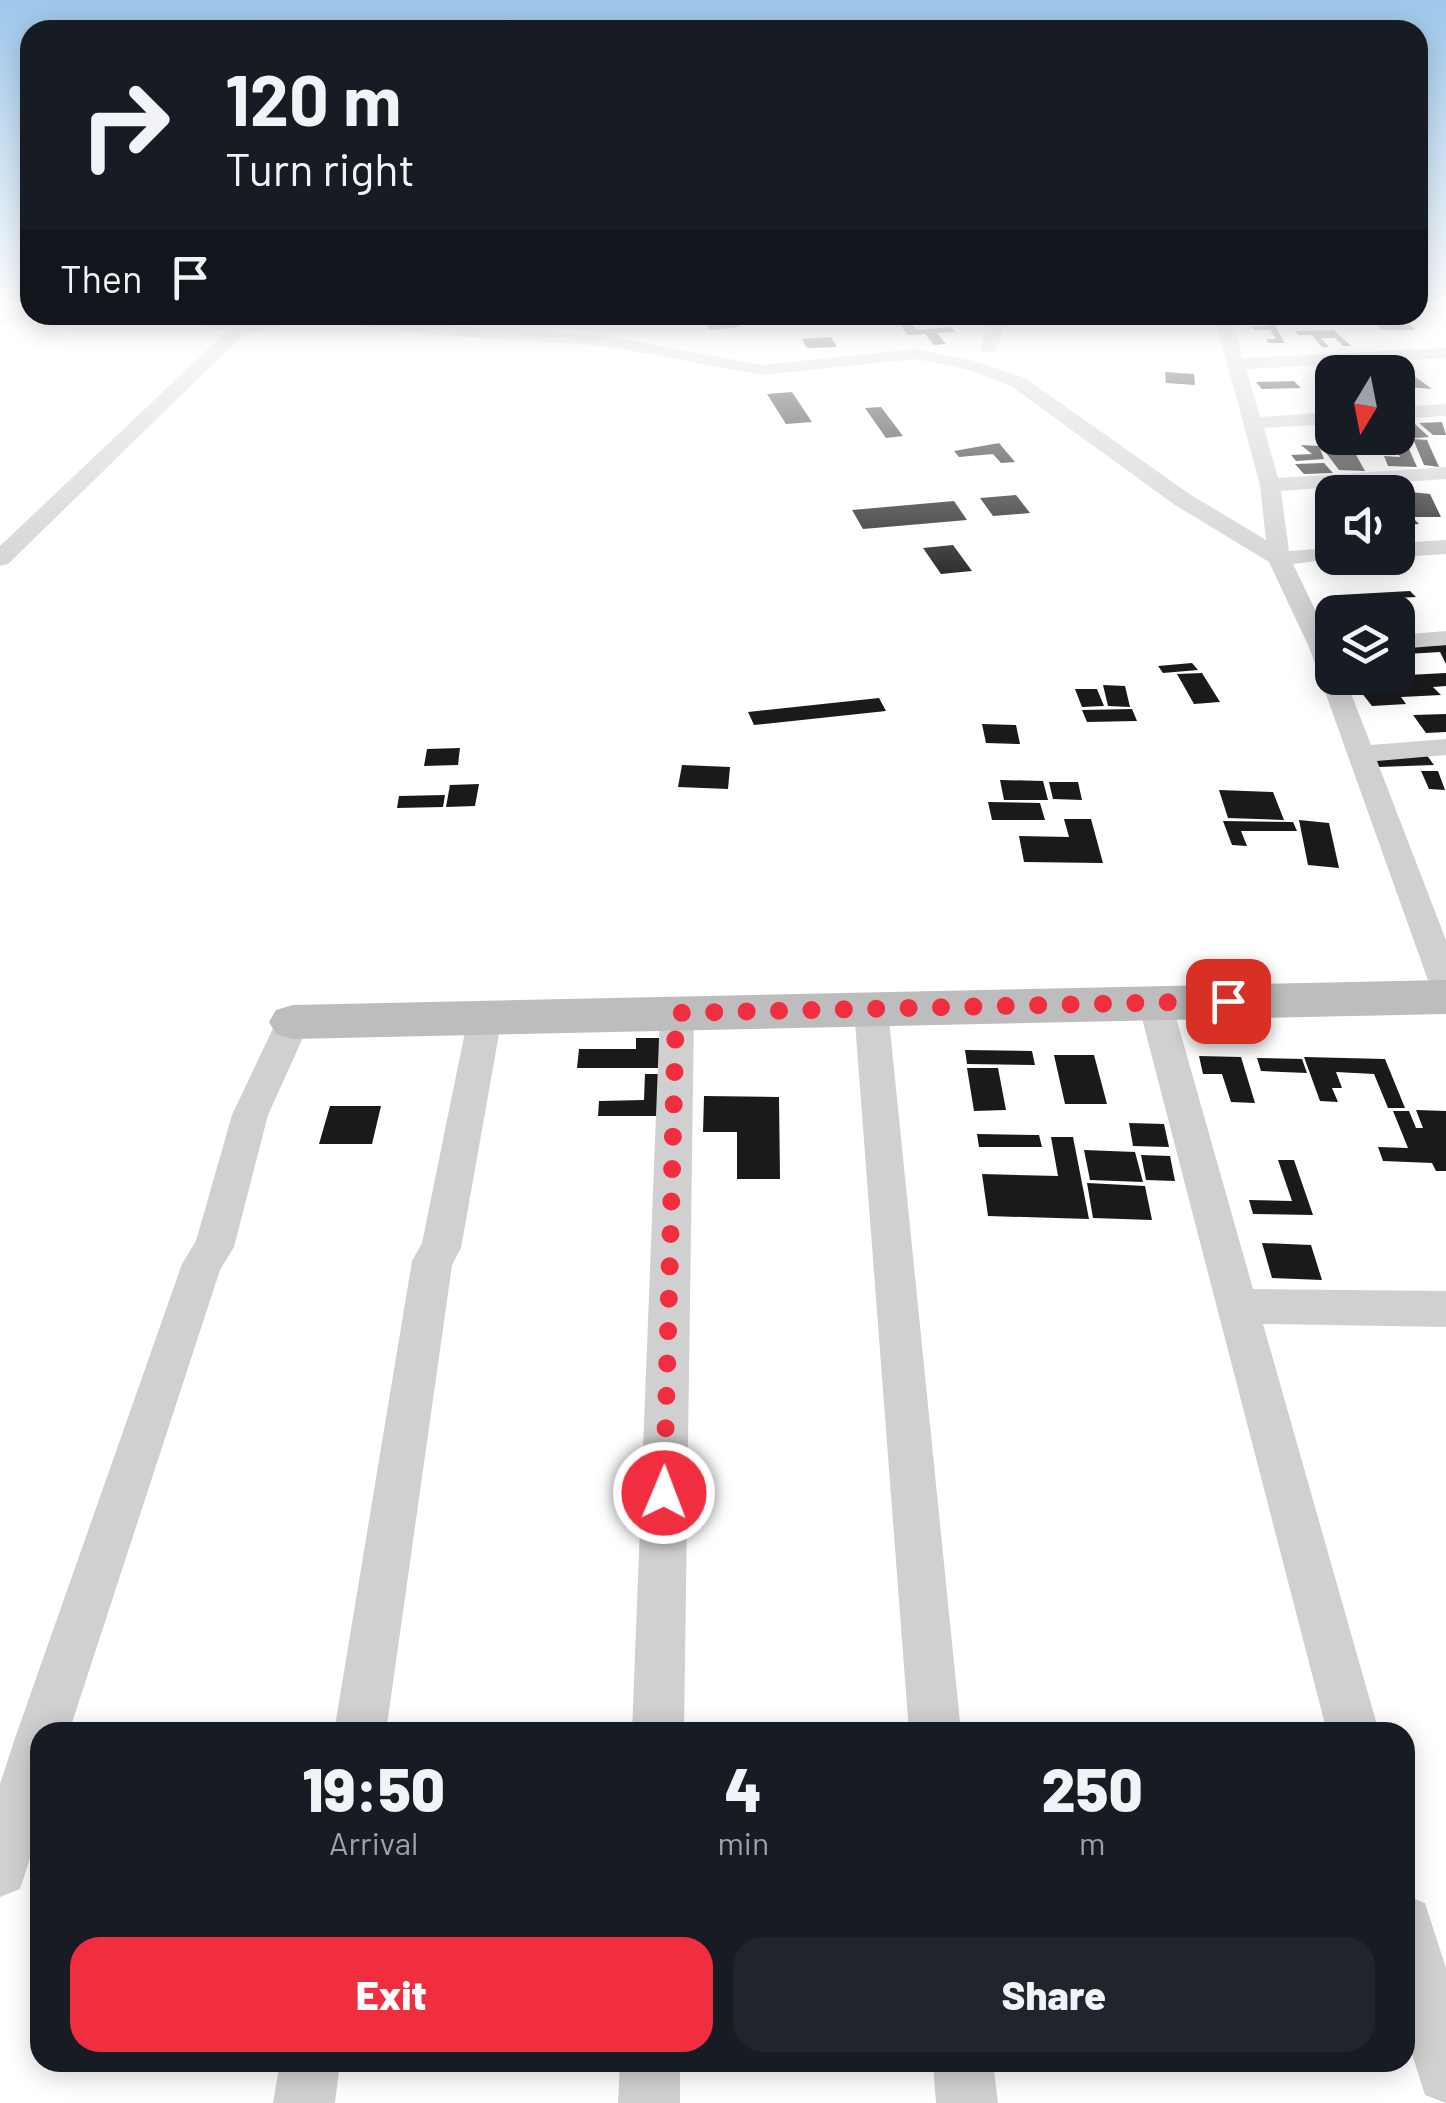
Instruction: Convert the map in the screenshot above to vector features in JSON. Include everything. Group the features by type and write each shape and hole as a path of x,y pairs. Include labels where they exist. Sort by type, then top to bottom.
{"street":[{"path":"58,474 129,405"},
{"path":"0,559 140,405"},
{"path":"1050,405 1183,500 1280,558 1315,556"},
{"path":"1247,405 1270,485 1280,558 1315,624"},
{"path":"1415,412 1446,410"},
{"path":"1252,423 1315,419"},
{"path":"1270,485 1446,473"},
{"path":"1415,549 1446,547"},
{"path":"1415,641 1446,638"},
{"path":"1342,695 1446,983"},
{"path":"1361,754 1446,747"},
{"path":"1412,892 1446,888"},
{"path":"46,1722 202,1264 214,1247 250,1115 292,1022 1446,997"},
{"path":"1155,1003 1351,1722"},
{"path":"871,1009 933,1722"},
{"path":"658,1722 676,1013"},
{"path":"362,1722 432,1261 442,1248 484,1018"},
{"path":"1235,1306 1446,1308"},
{"path":"0,1869 30,1773"},
{"path":"1415,1959 1446,2074"},
{"path":"304,2103 309,2072"},
{"path":"648,2103 650,2072"},
{"path":"965,2072 967,2103"}],"building":[{"path":"774,405 801,405 812,422 786,424"},
{"path":"881,407 903,436 886,438 865,408"},
{"path":"1442,422 1446,435 1433,435 1419,423"},
{"path":"1415,424 1429,437 1415,438"},
{"path":"1415,439 1427,440 1439,467 1424,465"},
{"path":"999,443 1015,462 1001,463 993,454 959,457 954,451"},
{"path":"1301,445 1315,446 1315,455 1322,455 1324,459 1296,461 1291,455 1312,454"},
{"path":"1328,455 1356,455 1365,471 1339,470"},
{"path":"1412,455 1417,467 1388,466 1384,456"},
{"path":"1324,463 1333,473 1304,474 1295,464"},
{"path":"1415,492 1430,494 1441,517 1415,517"},
{"path":"1016,495 1030,513 993,516 980,498"},
{"path":"954,501 967,520 863,529 852,510"},
{"path":"953,545 972,571 941,574 923,548"},
{"path":"1410,591 1414,595 1338,595"},
{"path":"1446,645 1446,664 1440,652 1415,654 1415,646"},
{"path":"1192,663 1198,670 1163,673 1158,666"},
{"path":"1202,673 1220,702 1194,704 1177,674"},
{"path":"1446,673 1446,686 1433,687 1441,695 1401,697 1406,704 1372,706 1363,695 1415,695 1415,675"},
{"path":"1103,685 1125,686 1130,707 1108,706"},
{"path":"1075,689 1097,689 1104,706 1082,707"},
{"path":"879,698 886,711 754,725 748,712"},
{"path":"1132,709 1137,721 1087,722 1082,710"},
{"path":"1446,714 1446,732 1426,733 1413,715"},
{"path":"982,724 1016,725 1020,744 986,743"},
{"path":"460,748 458,765 424,766 427,749"},
{"path":"1426,754 1434,765 1378,767 1370,756"},
{"path":"682,765 730,767 728,789 678,787"},
{"path":"1421,771 1438,771 1445,790 1429,789"},
{"path":"1000,780 1043,781 1048,800 1004,800"},
{"path":"1049,782 1078,782 1082,800 1053,799"},
{"path":"479,784 475,806 446,807 450,785"},
{"path":"1219,790 1273,792 1284,820 1228,818"},
{"path":"445,795 443,807 397,808 399,796"},
{"path":"988,802 1040,803 1045,820 992,820"},
{"path":"1064,819 1091,819 1103,863 1024,862 1019,836 1069,837"},
{"path":"1299,820 1329,823 1339,868 1308,865"},
{"path":"1223,821 1293,822 1297,831 1241,831 1247,846 1232,845"},
{"path":"636,1038 668,1038 667,1068 577,1068 579,1049 636,1049"},
{"path":"965,1050 1032,1051 1035,1065 967,1064"},
{"path":"1054,1055 1094,1055 1107,1104 1065,1104"},
{"path":"1199,1056 1241,1057 1255,1103 1231,1102 1222,1074 1203,1074"},
{"path":"1304,1057 1385,1059 1405,1108 1388,1108 1374,1074 1336,1072 1342,1088 1332,1088 1338,1102 1320,1101"},
{"path":"1257,1058 1302,1059 1307,1073 1261,1071"},
{"path":"967,1068 998,1068 1006,1110 974,1111"},
{"path":"645,1074 665,1074 665,1116 598,1116 599,1101 644,1100"},
{"path":"704,1096 779,1097 780,1179 737,1179 737,1132 703,1132"},
{"path":"330,1106 381,1106 372,1144 319,1144"},
{"path":"1416,1110 1446,1111 1446,1171 1436,1171 1432,1163 1383,1161 1378,1147 1408,1148 1393,1111 1409,1111 1416,1128 1423,1128"},
{"path":"1129,1123 1164,1124 1169,1147 1133,1146"},
{"path":"977,1134 1039,1135 1042,1147 979,1147"},
{"path":"1051,1137 1073,1137 1089,1219 988,1216 982,1174 1058,1176"},
{"path":"1084,1150 1135,1152 1143,1182 1090,1180"},
{"path":"1141,1155 1170,1156 1175,1181 1146,1180"},
{"path":"1278,1160 1294,1160 1313,1215 1253,1214 1249,1200 1292,1201"},
{"path":"1087,1183 1145,1186 1152,1220 1093,1218"},
{"path":"1262,1243 1311,1245 1322,1280 1272,1278"}],"route":[{"path":"664,1493 676,1013 1228,1001"}]}
